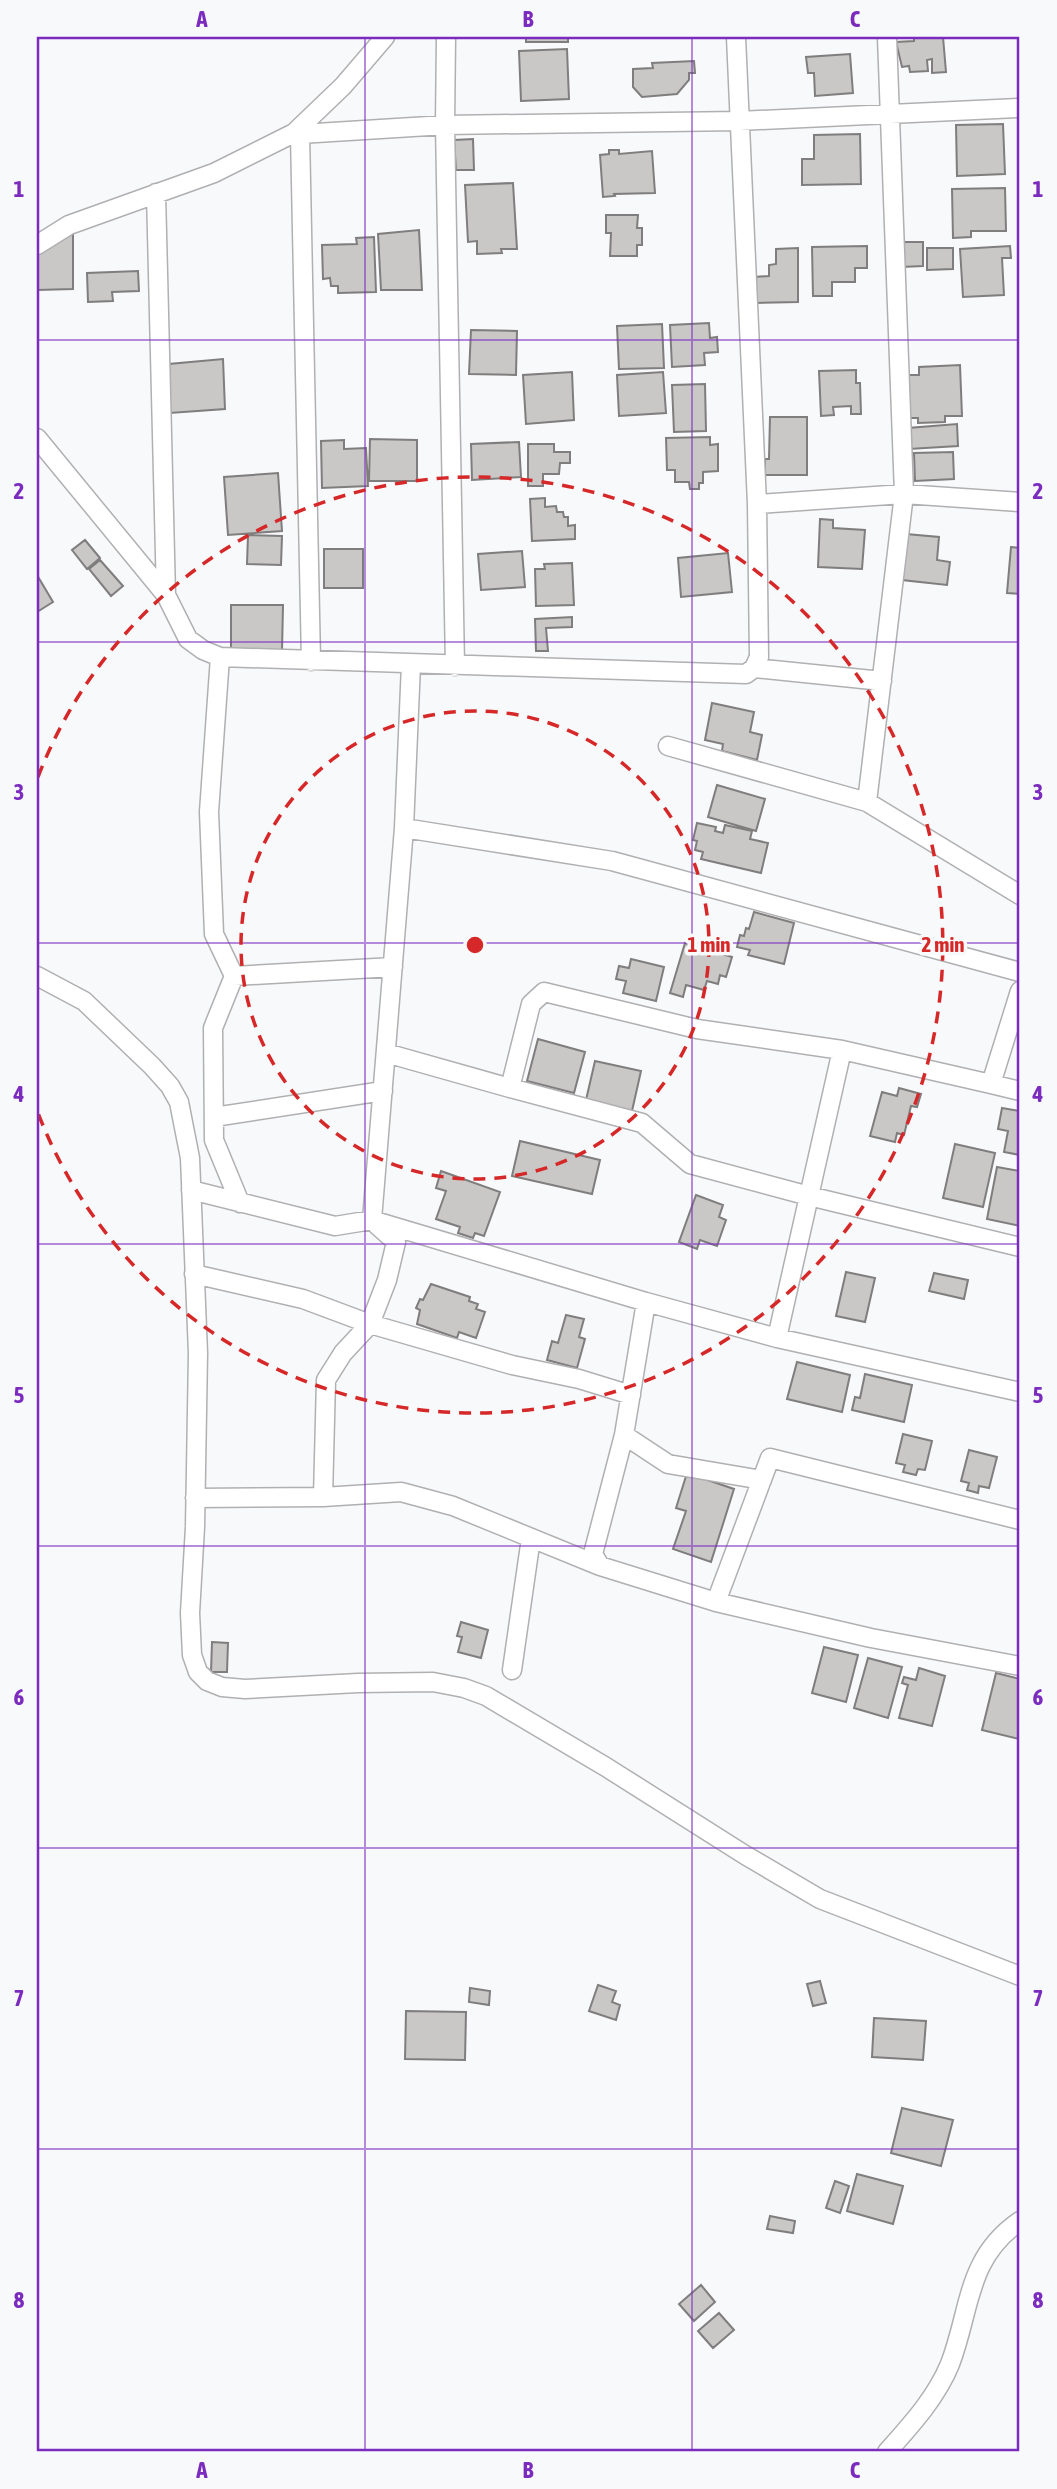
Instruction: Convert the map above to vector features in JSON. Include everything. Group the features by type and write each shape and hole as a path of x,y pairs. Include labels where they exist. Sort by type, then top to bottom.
{"street":[{"path":"37,245 69,225 214,173 297,134 385,37"},
{"path":"446,37 445,125 454,666"},
{"path":"37,439 166,595 188,639 203,650 220,657 746,674 754,668 759,657 757,504 736,37"},
{"path":"867,802 904,494 887,37"},
{"path":"297,134 445,125 739,121 1020,108"},
{"path":"297,134 311,661"},
{"path":"156,193 166,595"},
{"path":"757,504 904,494 1020,502"},
{"path":"220,657 209,812 214,934 234,976 213,1028 214,1140 240,1203"},
{"path":"372,1220 404,828 411,664"},
{"path":"754,668 882,681"},
{"path":"668,746 867,802 1020,895"},
{"path":"404,828 612,860 1020,972"},
{"path":"234,976 393,967"},
{"path":"37,976 84,1001 152,1066 170,1086 179,1102 190,1158 198,1353 190,1613 192,1655 198,1672 207,1681 222,1687 245,1689 358,1682 433,1682 464,1688 486,1696 606,1767 745,1856 820,1899 1020,1976"},
{"path":"992,1084 1020,991"},
{"path":"510,1088 531,1004 544,992 697,1029 842,1050 1020,1091"},
{"path":"777,1338 842,1050"},
{"path":"386,1053 642,1123 691,1164 809,1196 1020,1247"},
{"path":"214,1117 383,1091"},
{"path":"191,1190 335,1226 372,1220 777,1338 1020,1392"},
{"path":"323,1497 326,1380 343,1353 369,1324 387,1280 396,1242 372,1220"},
{"path":"194,1274 303,1299 369,1324 512,1365 579,1379 631,1395"},
{"path":"600,1566 593,1554 624,1435 646,1302"},
{"path":"624,1435 668,1464 762,1480"},
{"path":"716,1602 770,1458 1020,1520"},
{"path":"195,1499 323,1497 401,1492 453,1506 600,1566 716,1602 871,1638 1020,1666"},
{"path":"512,1670 531,1538"},
{"path":"887,2452 934,2395 950,2364 975,2275 993,2246 1020,2221"}],"building":[{"path":"526,37 568,37 568,42 526,42"},
{"path":"914,37 943,37 946,72 932,73 932,59 927,60 928,71 910,72 909,66 902,67 896,42 914,41"},
{"path":"567,49 569,99 521,101 519,51"},
{"path":"850,54 853,93 815,96 814,73 808,73 806,57"},
{"path":"694,61 695,73 689,73 689,80 677,94 642,97 633,87 633,69 653,68 652,63"},
{"path":"1003,124 1005,174 957,176 956,125"},
{"path":"860,134 861,184 802,185 802,159 814,159 814,135"},
{"path":"473,139 474,170 456,170 454,140"},
{"path":"609,150 619,150 619,154 652,151 655,193 614,194 615,196 603,197 600,155 609,154"},
{"path":"513,183 517,249 501,249 502,253 477,254 477,241 468,242 465,185"},
{"path":"1005,188 1006,231 971,231 971,237 953,238 952,189"},
{"path":"606,215 638,215 637,228 642,228 642,245 637,245 637,256 610,256 611,233 606,233"},
{"path":"419,230 422,290 381,290 378,234"},
{"path":"73,231 73,289 37,290 37,251"},
{"path":"374,237 376,292 338,293 338,286 331,286 330,278 323,279 322,245 357,244 356,238"},
{"path":"901,242 923,242 923,266 901,267"},
{"path":"867,246 867,268 855,268 855,282 832,282 832,296 813,296 812,247"},
{"path":"1010,246 1011,258 1002,258 1004,295 963,297 960,249"},
{"path":"798,248 798,302 754,303 754,277 769,276 769,265 776,264 776,249"},
{"path":"927,248 953,248 953,269 927,270"},
{"path":"138,271 139,291 112,292 113,301 88,302 87,273"},
{"path":"709,323 710,338 717,337 718,352 704,353 705,365 672,367 670,325"},
{"path":"662,324 664,368 619,369 617,326"},
{"path":"471,330 517,331 516,375 469,374"},
{"path":"223,359 225,409 170,413 169,364"},
{"path":"960,365 962,416 945,416 945,422 918,423 918,418 908,418 906,375 919,375 919,367"},
{"path":"856,370 856,383 860,383 861,414 851,414 851,406 833,407 834,415 821,416 819,371"},
{"path":"572,372 574,420 526,424 523,375"},
{"path":"663,372 666,413 619,416 617,375"},
{"path":"705,384 706,431 674,432 672,385"},
{"path":"770,417 807,417 807,475 765,475 765,459 769,459"},
{"path":"957,424 958,446 909,449 908,428"},
{"path":"710,437 710,445 718,444 718,471 703,472 703,483 699,483 699,489 690,489 689,482 675,482 675,470 667,470 666,438"},
{"path":"370,439 417,440 417,481 369,481"},
{"path":"344,440 344,449 366,448 368,486 322,488 321,441"},
{"path":"519,442 521,477 472,480 471,444"},
{"path":"528,444 554,444 554,452 570,452 570,463 560,463 559,474 543,474 543,486 528,486"},
{"path":"953,452 954,479 915,481 914,453"},
{"path":"278,473 282,531 228,535 224,477"},
{"path":"545,498 545,507 556,506 557,512 563,512 564,517 568,517 568,526 575,525 575,539 532,541 530,499"},
{"path":"820,519 833,520 833,528 865,530 862,569 818,567"},
{"path":"906,534 939,537 937,560 950,562 947,585 902,580"},
{"path":"248,535 282,536 281,565 247,564"},
{"path":"85,540 100,558 87,569 72,550"},
{"path":"1011,547 1020,548 1020,594 1007,593"},
{"path":"324,549 363,549 363,588 324,588"},
{"path":"522,551 525,587 481,590 478,554"},
{"path":"728,553 732,592 681,597 678,558"},
{"path":"100,560 123,586 111,596 89,569"},
{"path":"572,563 574,605 536,606 535,569 545,569 544,564"},
{"path":"37,575 53,602 37,612"},
{"path":"231,605 283,605 282,651 231,650"},
{"path":"572,617 572,627 546,628 548,651 536,651 535,619"},
{"path":"712,703 754,712 750,732 762,735 757,760 722,751 723,744 705,740"},
{"path":"717,785 765,799 756,831 708,817"},
{"path":"697,823 716,827 715,831 723,833 725,825 752,831 750,839 768,843 761,873 701,859 703,852 695,850 697,841 693,840"},
{"path":"754,912 794,923 784,964 748,955 750,950 737,947 740,935 744,936 746,928 749,929"},
{"path":"685,943 732,957 726,977 720,975 718,984 707,981 704,990 686,985 683,997 670,993"},
{"path":"631,959 664,967 656,1001 623,993 626,981 616,979 619,966 629,968"},
{"path":"538,1039 585,1052 574,1093 527,1081"},
{"path":"595,1061 641,1071 632,1111 586,1100"},
{"path":"899,1088 921,1094 917,1107 911,1106 904,1135 897,1133 895,1142 870,1136 882,1092 897,1096"},
{"path":"1002,1108 1020,1111 1020,1155 1004,1152 1008,1131 998,1129"},
{"path":"520,1141 600,1160 592,1194 512,1176"},
{"path":"955,1144 995,1153 983,1207 943,1198"},
{"path":"997,1167 1020,1171 1020,1226 987,1219"},
{"path":"441,1171 500,1192 484,1236 475,1233 473,1238 458,1233 460,1227 436,1219 446,1191 436,1188"},
{"path":"696,1195 723,1205 719,1217 726,1220 717,1246 700,1240 697,1249 679,1242"},
{"path":"846,1272 875,1278 865,1322 836,1316"},
{"path":"934,1273 968,1280 964,1299 929,1291"},
{"path":"431,1284 470,1297 469,1301 478,1304 476,1309 485,1312 476,1338 459,1332 457,1338 417,1324 420,1310 416,1308"},
{"path":"566,1315 584,1319 579,1337 585,1339 577,1368 547,1360 552,1341 558,1343"},
{"path":"797,1362 850,1375 842,1412 787,1399"},
{"path":"865,1374 912,1385 904,1422 852,1410 855,1397 860,1398"},
{"path":"903,1434 932,1441 925,1470 918,1469 916,1475 903,1472 905,1465 896,1463"},
{"path":"969,1450 997,1457 989,1488 979,1486 978,1493 967,1490 969,1483 961,1481"},
{"path":"687,1473 734,1489 711,1562 673,1549 686,1511 676,1508"},
{"path":"461,1622 488,1630 481,1658 458,1652 462,1637 457,1636"},
{"path":"212,1642 228,1643 227,1672 211,1672"},
{"path":"824,1647 858,1655 846,1702 812,1693"},
{"path":"868,1658 902,1667 888,1718 854,1708"},
{"path":"919,1668 945,1676 932,1726 899,1718 908,1685 902,1683 904,1677 916,1680"},
{"path":"996,1673 1020,1679 1019,1739 982,1730"},
{"path":"820,1981 826,2003 813,2006 807,1984"},
{"path":"598,1985 616,1991 612,2002 620,2005 616,2020 589,2011"},
{"path":"470,1988 490,1991 489,2005 469,2002"},
{"path":"406,2011 466,2012 465,2060 405,2059"},
{"path":"874,2018 926,2021 923,2060 872,2057"},
{"path":"902,2108 953,2120 941,2166 891,2153"},
{"path":"857,2174 903,2186 893,2224 847,2211"},
{"path":"835,2181 849,2186 840,2213 826,2208"},
{"path":"770,2216 795,2221 793,2233 767,2229"},
{"path":"701,2285 715,2302 694,2321 679,2304"},
{"path":"719,2313 734,2330 713,2348 698,2331"}]}
